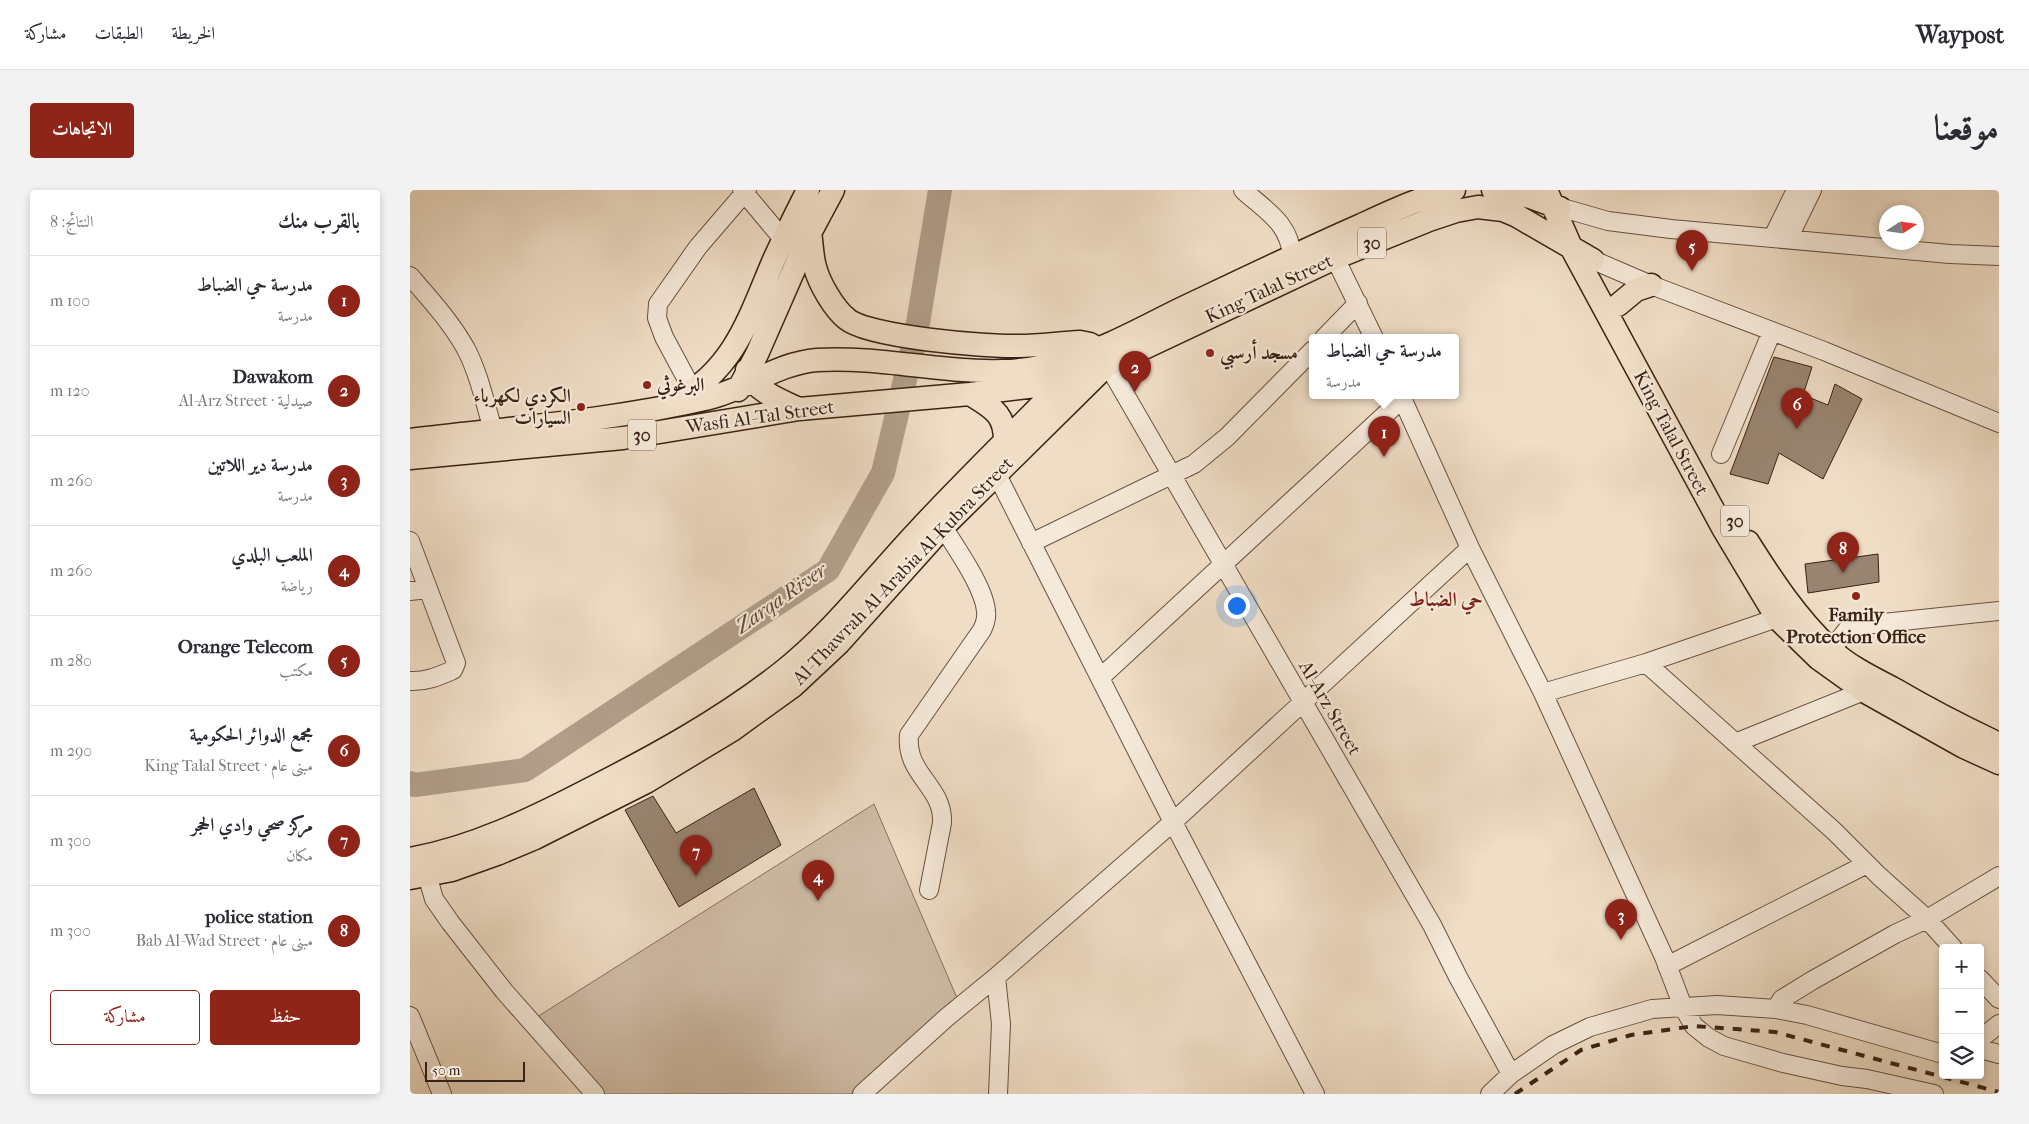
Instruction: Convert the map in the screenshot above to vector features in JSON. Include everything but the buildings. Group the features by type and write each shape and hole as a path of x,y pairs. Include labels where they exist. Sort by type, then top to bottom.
{"main road":[{"path":"662,407 700,386 724,362 738,342 786,234 808,190"},
{"path":"714,422 747,380 810,233 833,190"},
{"name":"King Talal Street","path":"1103,356 1292,257 1428,196 1452,190"},
{"path":"1494,190 1530,197 1555,199"},
{"name":"King Talal Street","path":"1555,199 1571,247 1723,528 1777,618 1818,658 1864,692 1941,735 1999,763"},
{"name":"King Talal Street","path":"1555,199 1593,260 1736,523 1763,566 1794,609 1831,650 1852,666 1999,744"},
{"name":"King Talal Street","path":"1103,356 1336,258 1456,211 1478,207 1503,210 1593,260"},
{"path":"810,233 815,268 827,294 846,319 863,328 886,333 993,346 1080,342 1090,344 1103,356"},
{"path":"1618,305 1636,290 1651,285"},
{"path":"749,319 744,345 747,380 775,398 799,409"},
{"name":"Wasfi Al-Tal Street","path":"410,440 602,418 662,407 712,397 747,380 804,362 818,360 883,361 987,371 1020,370 1069,360 1103,356"},
{"name":"Al-Thawrah Al-Arabia Al-Kubra Street","path":"417,867 446,851 510,827 560,804 682,740 738,705 781,673 822,636 932,515 1068,378 1103,356"},
{"name":"Al-Thawrah Al-Arabia Al-Kubra Street","path":"417,867 452,870 536,838 646,782 732,730 793,686 839,643 943,527 1070,401 1103,356"},
{"name":"Wasfi Al-Tal Street","path":"410,458 623,438 799,409 873,401 970,394 1036,386 1068,378"},
{"path":"970,394 997,412 1002,420 1005,442"}],"street":[{"path":"1243,190 1276,218 1284,228 1291,246 1292,257"},
{"path":"1781,238 1796,190"},
{"path":"1781,238 1812,190"},
{"path":"693,391 664,337 657,318 658,304 698,247 747,191 786,234"},
{"path":"1555,199 1608,221 1671,229 1950,254 1999,256"},
{"path":"1336,258 1372,334"},
{"path":"1593,260 1651,285 1772,331 1999,423"},
{"path":"410,276 455,332 466,350 474,368 493,430"},
{"path":"1328,334 1358,303"},
{"path":"1721,454 1772,331"},
{"path":"1031,544 1173,476 1194,464 1227,437 1309,354"},
{"name":"Al-Arz Street","path":"1103,356 1432,924 1458,977 1511,1074"},
{"path":"1100,678 1400,399"},
{"path":"1403,399 1470,548 1543,693 1668,966 1683,1007 1694,1026 1709,1038 1724,1046 1810,1070 1867,1079 1934,1094"},
{"path":"997,475 1173,822 1315,1094"},
{"path":"929,890 943,812 938,801 911,760 908,748 910,736 982,630 986,620 984,600 966,563 943,527"},
{"path":"410,541 456,663 453,670 440,676 422,682 410,682"},
{"path":"862,1094 946,1018 996,977 1173,822 1470,548"},
{"path":"410,591 428,589"},
{"path":"1831,650 1846,631 1854,626 1999,611"},
{"path":"1543,693 1646,662 1777,618"},
{"path":"1646,662 1834,831 1866,864 1927,919 1949,944"},
{"path":"1735,743 1864,692"},
{"path":"1668,966 1866,864"},
{"path":"417,867 434,899 479,960 595,1094"},
{"path":"1776,1009 1786,996 1895,934 1927,919 1999,876"},
{"path":"996,977 1001,1024 998,1094"},
{"path":"1984,983 1999,999"},
{"path":"1490,1094 1511,1074 1553,1045 1590,1027 1652,1009 1716,1005 1776,1009 1807,1015 1939,1053"},
{"path":"410,1016 442,1094"},
{"path":"1984,1035 1999,1024"},
{"path":"1984,1050 1999,1054"}],"shaded area":[{"path":"874,804 957,998 851,1094 602,1094 537,1017"}],"waterway":[{"name":"Zarqa River","path":"410,783 415,785 525,770 828,570 883,473 917,329 940,190"}],"railway":[{"path":"1515,1094 1581,1050 1631,1035 1694,1026 1775,1032 1999,1092"}],"place":[{"name":"Orange Telecom","path":"1692,271"},
{"name":"مسجد أرسبي","path":"1210,353"},
{"name":"البرغوثي","path":"647,385"},
{"name":"Dawakom","path":"1135,392"},
{"name":"الكردي لكهرباء السيارات","path":"581,407"},
{"name":"مجمع الدوائر الحكومية","path":"1797,429"},
{"name":"مدرسة حي الضباط","path":"1384,457"},
{"name":"police station","path":"1843,573"},
{"name":"Family Protection Office","path":"1856,596"},
{"name":"مركز صحي وادي الحجر","path":"696,876"},
{"name":"الملعب البلدي","path":"818,901"},
{"name":"مدرسة دير اللاتين","path":"1621,940"}],"district":[{"name":"حي الضباط","path":"1446,599"}]}
